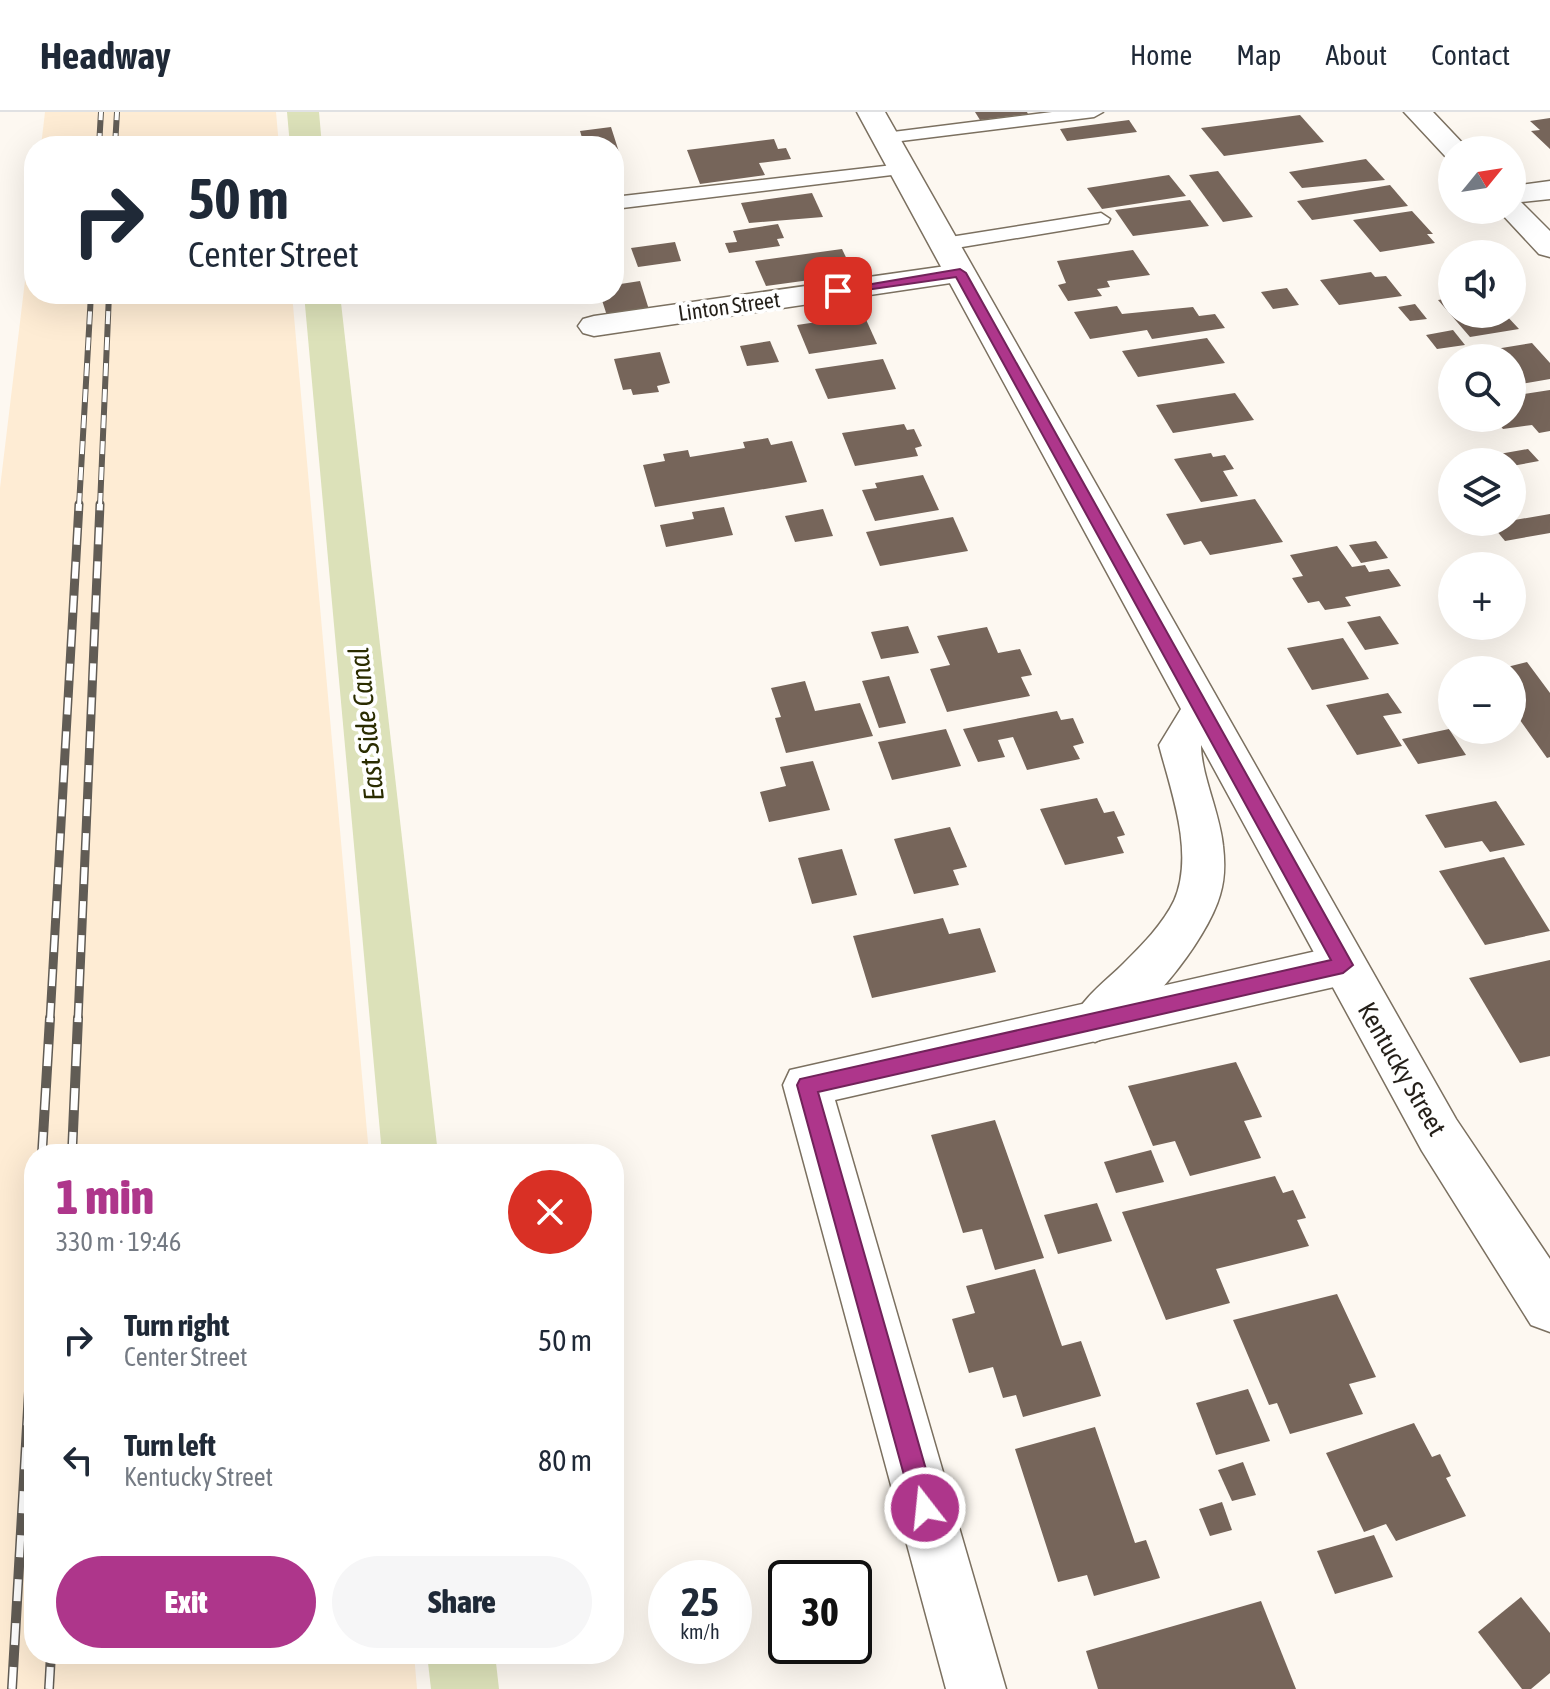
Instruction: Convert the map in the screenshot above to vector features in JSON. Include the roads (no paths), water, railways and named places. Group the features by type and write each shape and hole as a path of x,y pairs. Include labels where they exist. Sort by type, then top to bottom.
{"street":[{"path":"1418,112 1441,136"},
{"name":"Kentucky Street","path":"878,125 1439,1135 1550,1306"},
{"path":"1526,193 1550,190"},
{"path":"1526,223 1550,248"},
{"name":"Linton Street","path":"594,326 952,258"},
{"path":"1095,1021 1161,956 1186,917 1202,883 1202,837 1179,745 1202,710"},
{"path":"976,1689 807,1085 1343,965"}],"lane":[{"path":"878,125 1094,112"},
{"path":"624,202 902,169"},
{"path":"952,258 1101,219"}],"waterway":[{"name":"East Side Canal","path":"303,112 305,136"},
{"name":"East Side Canal","path":"323,304 409,1144"},
{"name":"East Side Canal","path":"462,1664 465,1689"}],"railway":[{"path":"100,136 101,112"},
{"path":"116,136 117,112"},
{"path":"79,506 90,304"},
{"path":"100,506 109,304"},
{"path":"50,1020 79,504"},
{"path":"78,1020 100,504"},
{"path":"43,1144 50,1018"},
{"path":"72,1144 78,1018"},
{"path":"12,1689 24,1479"},
{"path":"49,1689 50,1664"}]}
